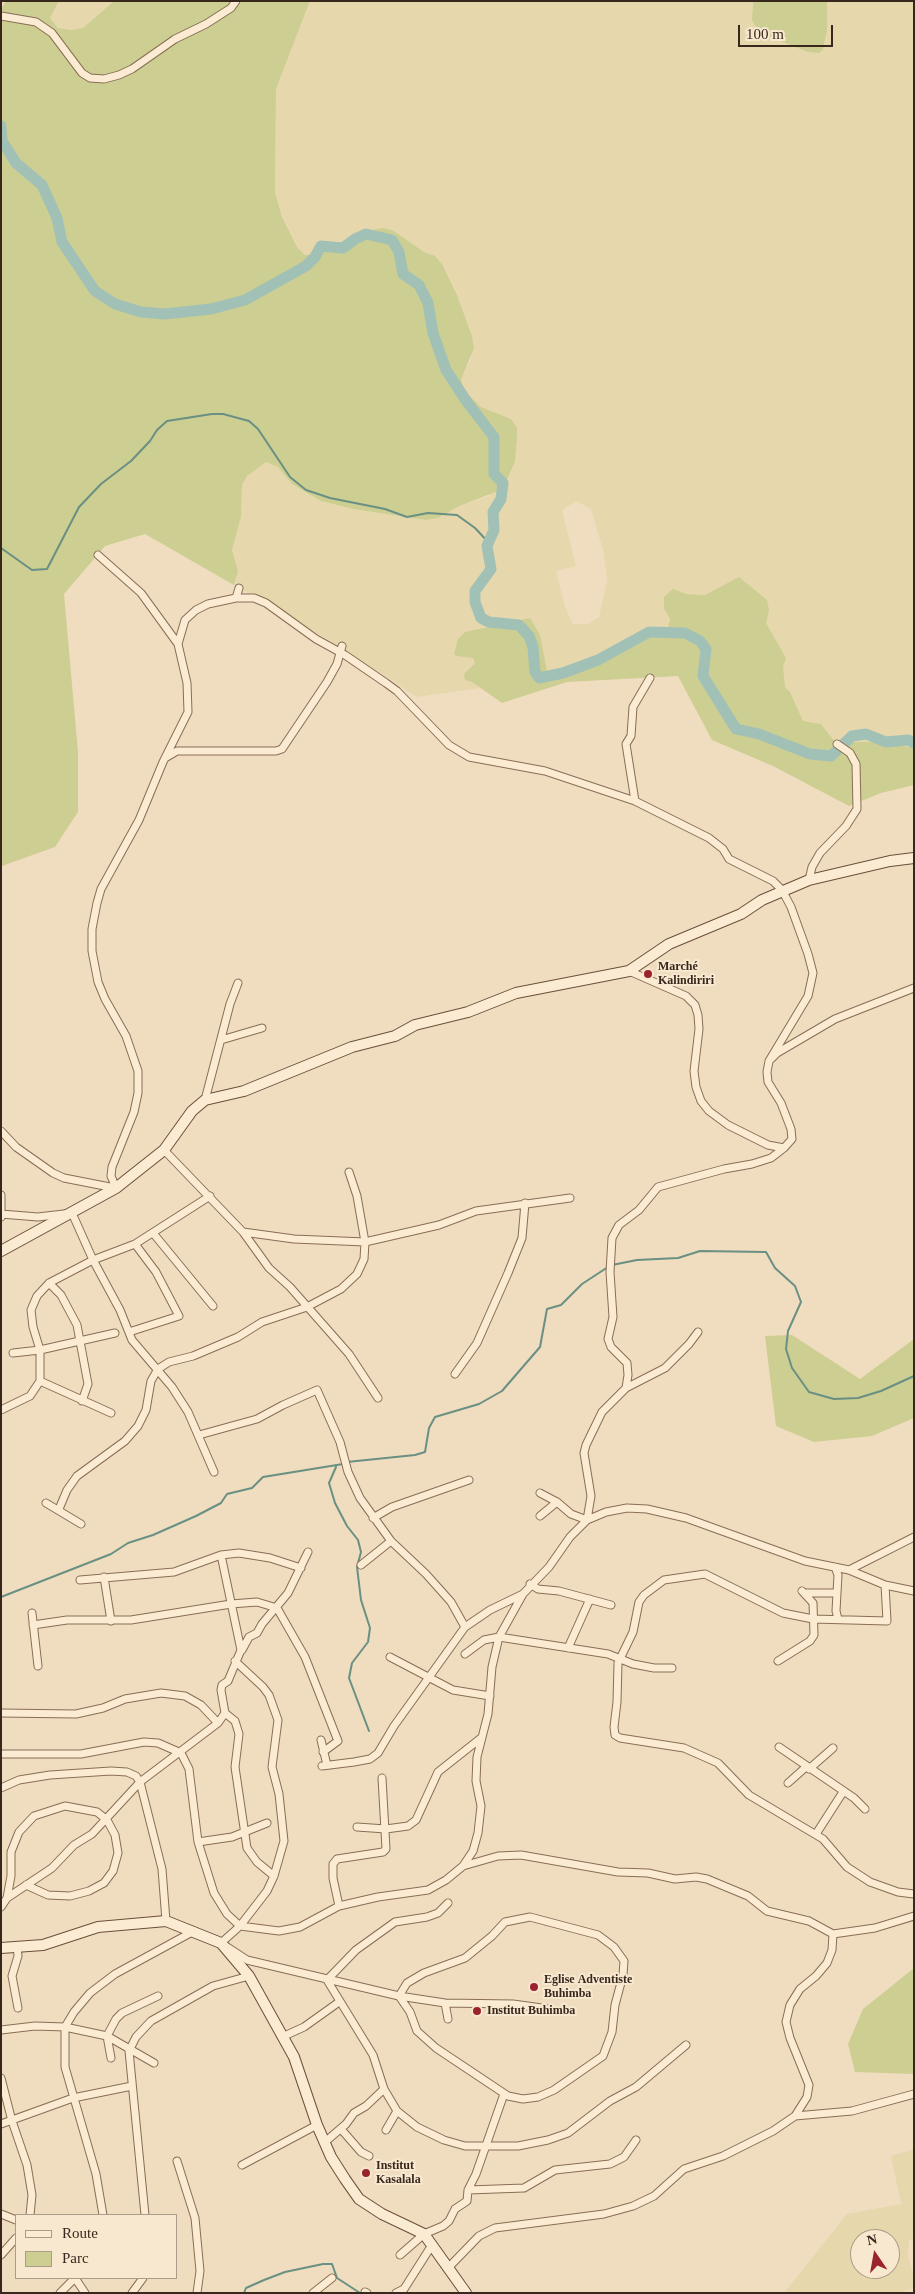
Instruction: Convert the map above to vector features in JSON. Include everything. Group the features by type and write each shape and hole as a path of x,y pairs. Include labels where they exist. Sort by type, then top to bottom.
{"street":[{"path":"1,16 36,22 52,33 82,73 90,78 104,79 132,69 175,39 206,24 231,8 236,1"},
{"path":"98,555 141,594 178,644 187,683 188,712 165,758 139,820 101,889 92,929 92,951 98,982 105,999 126,1036 138,1071 138,1093 134,1112 112,1167 111,1176 116,1188"},
{"path":"236,598 239,588"},
{"path":"178,644 185,620 196,610 208,604 236,598 254,598 266,603 316,639 341,649 397,691 440,738 470,757 544,770 635,801 709,838 723,849 729,860 748,867 772,881 782,890 808,954 813,972 808,996 769,1061 767,1072 768,1082 781,1103 792,1129 792,1139 771,1158 658,1187 639,1210 619,1225 612,1238 610,1272 613,1318 608,1339 611,1347 627,1363 626,1388"},
{"path":"165,758 177,751 276,751 282,749 338,664 341,649"},
{"path":"635,801 626,744 631,736 633,707 650,678"},
{"path":"396,683 397,691"},
{"path":"809,880 820,853 846,826 857,809 856,764 850,753 837,744"},
{"path":"1,1251 116,1188 164,1150 192,1111 205,1100 244,1090 344,1050 395,1036 415,1025 468,1012 516,993 629,971 669,944 704,927 741,914 750,906 782,890 809,880 890,860 914,858"},
{"path":"629,971 686,996 695,1005 699,1029 694,1071 696,1087 705,1106 728,1125 768,1145 784,1148"},
{"path":"205,1100 220,1040 238,983"},
{"path":"769,1061 777,1053 834,1019 914,988"},
{"path":"220,1040 262,1028"},
{"path":"1,1131 16,1148 53,1173 64,1178 116,1188"},
{"path":"164,1150 243,1232 269,1268 290,1287 349,1354 378,1398"},
{"path":"59,1509 67,1490 77,1476 125,1441 138,1426 146,1410 151,1381 158,1369 169,1362 193,1356 238,1336 262,1322 307,1307 341,1289 357,1274 364,1260 365,1242 349,1172"},
{"path":"1,1195 2,1215 38,1217 72,1213"},
{"path":"1,1410 30,1396 40,1381 40,1350 33,1327 31,1310 37,1296 49,1283 93,1260 135,1244 210,1196"},
{"path":"243,1232 286,1238 365,1242 439,1225 476,1211 570,1198"},
{"path":"455,1374 477,1343 508,1273 522,1238 524,1203"},
{"path":"72,1213 129,1332 140,1352 158,1369 188,1412 214,1472"},
{"path":"153,1233 213,1306"},
{"path":"129,1332 179,1316 156,1272 135,1244"},
{"path":"49,1283 70,1310 81,1342 88,1384 82,1401"},
{"path":"587,1520 591,1496 584,1453 602,1412 626,1388 665,1368 698,1332"},
{"path":"13,1353 81,1342 115,1333"},
{"path":"40,1381 111,1413"},
{"path":"199,1435 257,1419 318,1390 344,1457 346,1467 360,1498 391,1541 426,1574 451,1602 465,1627"},
{"path":"373,1518 392,1507 469,1480"},
{"path":"540,1493 557,1502 571,1514 587,1520"},
{"path":"540,1516 557,1502"},
{"path":"46,1503 82,1524"},
{"path":"1,1754 81,1754 144,1742 158,1743 181,1752 190,1769 198,1842 214,1893 227,1914 240,1926 279,1931 300,1927 339,1906 378,1897 428,1890 446,1880 463,1866 473,1851 478,1833 481,1806 476,1781 477,1757 490,1696 492,1667 499,1637 530,1584 549,1567 570,1537 587,1520 606,1512 627,1508 647,1509 686,1518 805,1561 848,1570 885,1585 914,1591"},
{"path":"848,1570 914,1537"},
{"path":"361,1565 391,1541"},
{"path":"274,1876 252,1857 244,1832 235,1767 239,1734 235,1721 225,1713 221,1690 222,1685 228,1681 241,1650 249,1637 257,1634 262,1624 288,1593 308,1552"},
{"path":"80,1580 174,1572 221,1555 251,1554 301,1568"},
{"path":"221,1555 241,1650"},
{"path":"835,1567 838,1575 838,1619"},
{"path":"885,1585 887,1621 813,1618 783,1613 705,1574 664,1580 644,1595 640,1602 633,1632 619,1659 615,1735 620,1738 675,1746 695,1752 727,1770 749,1795 823,1839 847,1867 870,1882 898,1892 914,1894"},
{"path":"104,1577 111,1621"},
{"path":"530,1584 538,1588 590,1598 611,1605"},
{"path":"778,1661 813,1638 812,1603 804,1592 837,1593"},
{"path":"321,1740 324,1766 362,1760 378,1753 394,1726 465,1627 490,1610 523,1594"},
{"path":"568,1648 590,1598"},
{"path":"33,1625 67,1620 131,1620 230,1604 256,1602 276,1608 305,1657 338,1741 322,1752"},
{"path":"32,1612 38,1666"},
{"path":"465,1654 484,1640 499,1637 568,1648 647,1666 672,1668"},
{"path":"390,1657 453,1690 490,1696"},
{"path":"221,1943 257,1908 274,1876 284,1841 278,1794 272,1767 273,1751 277,1742 278,1720 269,1695 236,1661"},
{"path":"1,1713 76,1714 103,1708 125,1699 161,1693 185,1696 201,1705 218,1723"},
{"path":"1,1907 7,1898 52,1868 74,1845 92,1834 107,1820 140,1782 218,1723 225,1713"},
{"path":"358,1826 386,1829 408,1826 416,1820 438,1772 482,1738"},
{"path":"779,1747 844,1792 865,1809"},
{"path":"788,1783 833,1748"},
{"path":"1,1788 19,1780 111,1771 127,1772 136,1776 140,1782 146,1813 154,1833 162,1869 166,1921"},
{"path":"339,1906 333,1878 333,1864 345,1857 383,1852 387,1844 382,1778"},
{"path":"816,1834 844,1792"},
{"path":"7,1898 11,1876 11,1852 19,1832 34,1816 65,1806 97,1812 107,1820 115,1835 118,1852 113,1870 104,1883 89,1892 70,1896 48,1895 26,1885"},
{"path":"198,1842 227,1838 267,1822"},
{"path":"463,1866 498,1856 521,1855 618,1872 648,1873 675,1879 696,1877 707,1879 741,1892 767,1911 809,1920 833,1934 874,1928 914,1916"},
{"path":"327,1980 356,1950 395,1922 427,1917 438,1912 448,1903"},
{"path":"530,1917 552,1921 598,1935 614,1947 624,1961 623,1975 615,2005 612,2032 603,2056 554,2090 538,2097 523,2099 504,2094 436,2048 418,2030 410,2012 399,1996 407,1983 424,1973 465,1958 506,1922 530,1917"},
{"path":"1,1948 43,1945 98,1927 166,1921 221,1943 247,1960 327,1980 399,1996 445,2003 513,2004 549,2010"},
{"path":"103,2214 96,2174 65,2066 65,2027 74,2012 90,1993 194,1931"},
{"path":"449,2267 479,2236 495,2228 604,2214 633,2206 654,2196 684,2169 723,2156 773,2131 795,2116 807,2097 809,2085 790,2038 786,2022 790,2005 800,1989 816,1976 827,1963 832,1950 833,1934"},
{"path":"221,1943 249,1976 294,2057 317,2125 331,2156 359,2198 382,2214 424,2234 466,2293"},
{"path":"17,1946 18,1956 12,1976 18,2008"},
{"path":"145,2214 129,2051 136,2037 151,2021 213,1986 249,1976"},
{"path":"327,1980 373,2055 384,2089 397,2111 417,2127 444,2140 465,2146 518,2146 548,2140 568,2132 610,2101 636,2087 686,2045"},
{"path":"111,2058 107,2036 111,2026 122,2013 158,1996"},
{"path":"282,2037 304,2026 339,2002"},
{"path":"445,2003 448,2019"},
{"path":"1,2030 35,2026 65,2027 107,2036 129,2051 154,2063"},
{"path":"1,2078 12,2121 27,2165 32,2195 30,2214"},
{"path":"1,2124 73,2098 132,2086"},
{"path":"325,2142 341,2129 354,2113 366,2106 384,2089"},
{"path":"400,2255 424,2234 448,2221 455,2208 467,2201 468,2190 504,2094"},
{"path":"795,2116 852,2111 914,2094"},
{"path":"386,2130 397,2111"},
{"path":"242,2165 317,2125"},
{"path":"341,2129 368,2156"},
{"path":"468,2190 524,2188 555,2170 610,2164 624,2157 636,2140"},
{"path":"177,2161 188,2190 195,2218 200,2271 197,2293"},
{"path":"1,2214 15,2220"},
{"path":"1,2255 15,2239"},
{"path":"396,2293 404,2289 432,2244"},
{"path":"313,2293 332,2278"},
{"path":"60,2293 74,2279"},
{"path":"76,2279 85,2293"},
{"path":"132,2293 142,2279"}],"shaded area":[{"path":"59,1 114,1 83,28 71,30 58,28 50,18"},
{"path":"310,1 753,1 752,10 788,43 813,53 823,50 825,45 827,1 914,1 914,748 879,742 854,742 839,747 821,724 803,721 790,692 785,687 780,647 765,622 769,610 739,578 705,595 686,594 664,609 670,619 668,627 641,632 606,653 560,670 547,671 542,649 530,618 482,628 457,656 473,658 475,663 464,674 480,688 417,697 339,646 234,585 238,571 232,550 241,517 242,485 247,476 266,462 278,467 292,484 321,501 353,509 426,520 438,518 457,507 489,496 511,419 481,407 465,391 461,380 471,359 472,336 457,295 442,264 435,256 424,252 394,231 371,230 319,254 305,255 297,247 282,217 275,192 276,89","holes":["576,501 591,509 603,550 607,580 599,617 588,624 573,624 565,607 556,571 576,566 562,510"]},
{"path":"914,2149 914,2239 909,2240 908,2257 914,2277 914,2287 901,2293 784,2293 847,2214 901,2204 891,2156"}],"green space":[{"path":"6,1 59,1 50,18 58,28 71,30 83,28 114,1 310,1 276,89 275,192 282,217 297,247 305,255 319,254 371,230 384,228 394,231 424,252 435,256 442,264 457,295 472,336 474,348 461,380 465,391 481,407 511,419 517,428 517,439 515,461 506,482 498,491 457,507 438,518 426,520 353,509 321,501 292,484 278,467 266,462 247,476 242,485 241,517 232,550 238,571 234,585 145,534 105,546 64,594 78,752 78,812 55,847 2,866 1,9"},
{"path":"753,1 827,1 827,31 823,50 819,53 808,52 758,30 752,20"},
{"path":"739,577 767,600 769,610 766,623 786,658 783,666 785,687 790,692 803,721 821,724 839,747 854,742 879,742 914,748 914,785 881,793 849,806 773,766 712,740 678,676 567,682 502,703 472,682 465,680 464,674 475,663 473,658 456,656 454,654 458,639 465,632 530,618 540,635 547,671 560,670 606,653 641,632 668,627 670,619 664,609 664,597 673,589 686,594 705,595"},
{"path":"792,1335 860,1379 914,1339 914,1418 872,1436 814,1442 776,1426 765,1336"},
{"path":"914,1968 914,2074 855,2072 848,2044 863,2009"}],"waterway":[{"path":"1,126 2,141 16,163 42,185 57,218 62,242 95,291 115,304 141,312 165,314 211,309 245,300 306,266 315,257 321,246 343,248 366,234 392,240 399,252 403,274 419,285 428,303 433,333 446,370 467,402 494,437 494,474 503,483 501,499 493,512 494,530 487,546 491,569 475,591 475,602 481,618 489,622 519,625 529,636 533,647 535,672 539,678 563,673 598,660 649,632 685,633 700,641 706,649 703,676 736,729 759,734 810,754 831,756 852,736 866,734 886,742 908,740 914,743"},
{"path":"1,548 32,570 47,569 79,507 101,484 131,461 150,441 157,430 167,421 212,414 223,414 249,421 258,429 290,477 306,490 330,498 385,509 407,517 428,513 457,515 475,528 489,543"},
{"path":"612,1265 637,1260 678,1258 700,1251 766,1252 775,1268 795,1286 801,1302 788,1331 786,1349 792,1368 809,1392 834,1399 858,1398 881,1391 914,1376"},
{"path":"347,1462 415,1455 425,1452 429,1428 435,1417 479,1404 502,1391 540,1347 547,1309 561,1305 582,1284 608,1267"},
{"path":"1,1597 111,1554 128,1543 153,1535 196,1516 221,1503 227,1494 252,1488 263,1477 343,1464"},
{"path":"336,1467 329,1483 335,1503 347,1526 358,1540 361,1552 357,1567 361,1600 370,1628 368,1642 352,1663 349,1678 369,1731"},
{"path":"244,2293 246,2288 285,2272 323,2264 332,2264 337,2278 360,2293"}],"place":[{"name":"Marché Kalindiriri","path":"648,974"},
{"name":"Eglise Adventiste Buhimba","path":"534,1987"},
{"name":"Institut Buhimba","path":"477,2011"},
{"name":"Institut Kasalala","path":"366,2173"}]}
